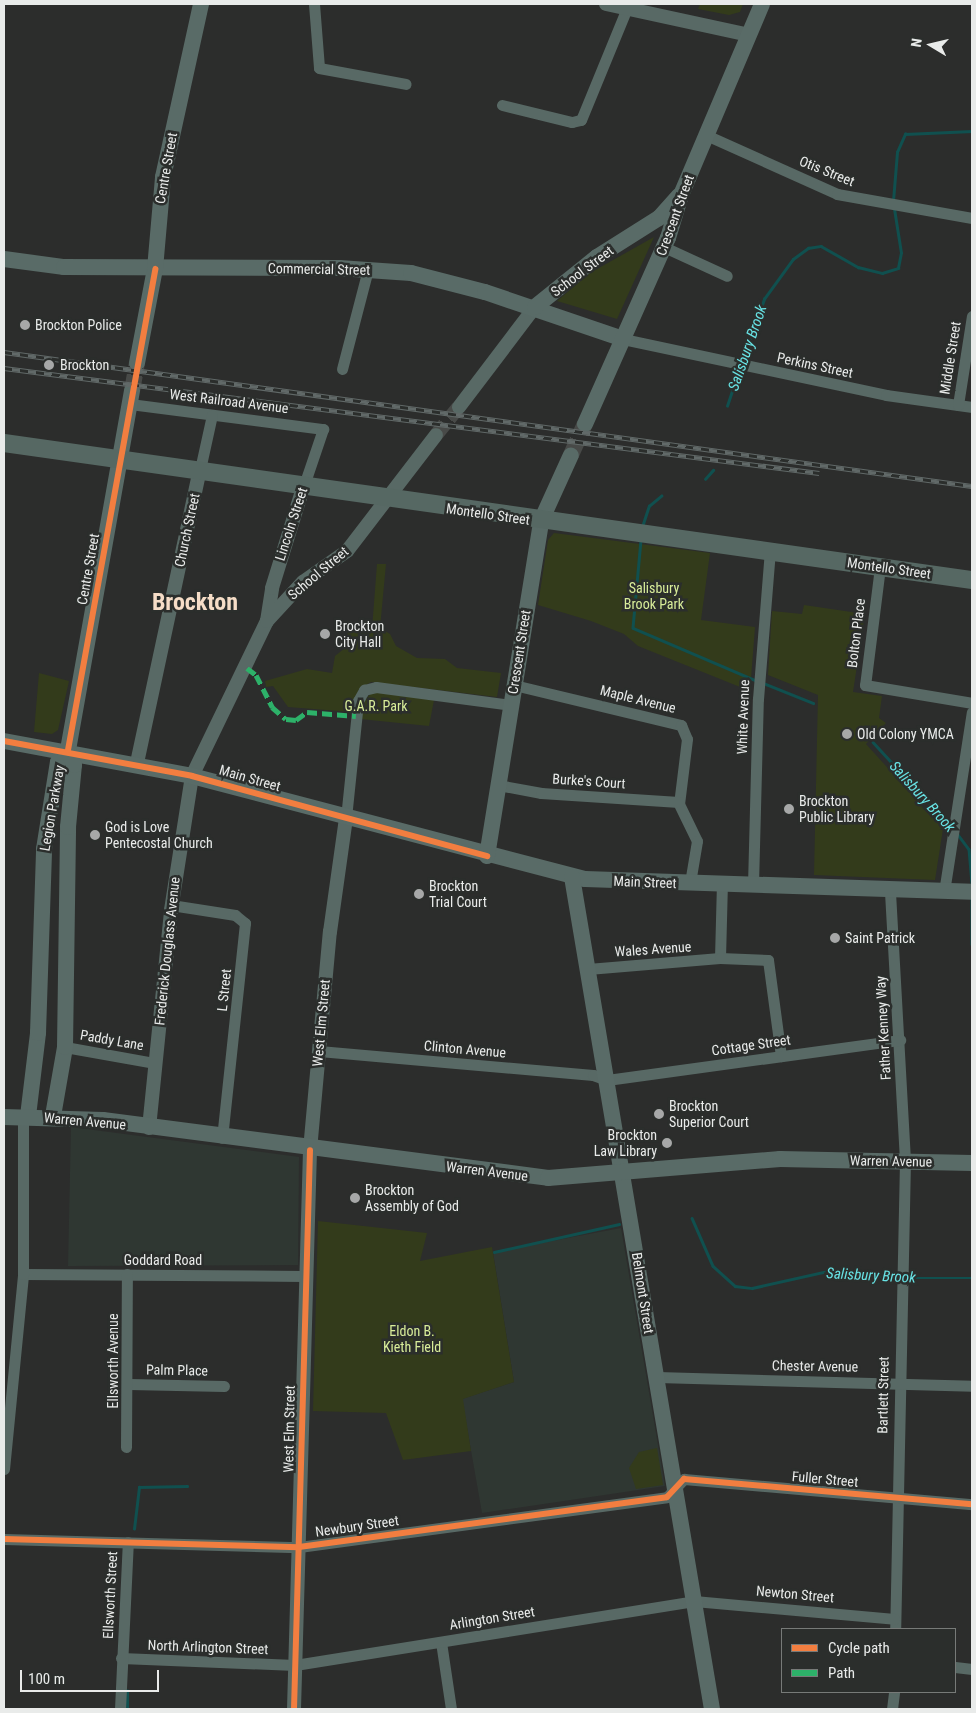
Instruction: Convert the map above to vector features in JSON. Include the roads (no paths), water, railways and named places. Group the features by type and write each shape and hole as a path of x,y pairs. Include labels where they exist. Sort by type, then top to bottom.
{"main road":[{"name":"Centre Street","path":"138,363 154,269 163,176 201,4"},
{"name":"Crescent Street","path":"585,424 664,247 681,195 762,4"},
{"name":"School Street","path":"535,307 597,256 659,218 681,195"},
{"name":"Commercial Street","path":"4,259 40,266 154,269 368,269 442,278 535,307 623,339"},
{"name":"Centre Street","path":"68,750 131,398"},
{"name":"Montello Street","path":"4,443 121,460 199,474 972,580"},
{"name":"Crescent Street","path":"487,856 542,521 572,454"},
{"name":"Main Street","path":"4,741 68,750 192,776 487,856 572,877 890,892 967,892"},
{"name":"Legion Parkway","path":"26,1116 37,1052 47,836 58,762 68,750 74,765 68,838 64,1051 53,1116"},
{"path":"47,836 68,838"},
{"name":"Belmont Street","path":"572,877 657,1376 678,1486 694,1601 712,1709"},
{"path":"37,1052 64,1051"},
{"name":"Warren Avenue","path":"4,1117 53,1116 310,1150 548,1178 780,1159 972,1163"}],"street":[{"path":"314,4 319,68 406,84"},
{"path":"606,4 749,35"},
{"path":"502,105 572,122 581,120 626,8"},
{"name":"Otis Street","path":"706,135 837,194 885,205 972,218"},
{"path":"664,247 727,276"},
{"path":"342,369 368,269"},
{"name":"School Street","path":"459,407 535,307"},
{"name":"Middle Street","path":"958,405 972,316"},
{"name":"Perkins Street","path":"623,339 740,365 972,407"},
{"name":"West Railroad Avenue","path":"131,398 212,414 323,429"},
{"name":"Church Street","path":"137,763 212,414"},
{"name":"Lincoln Street","path":"267,621 272,588 323,429"},
{"name":"School Street","path":"192,776 267,621 303,582 347,551 384,500 436,435"},
{"name":"White Avenue","path":"753,885 758,698 770,551"},
{"name":"Bolton Place","path":"880,567 865,685 972,703"},
{"name":"Maple Avenue","path":"514,685 681,725 687,739 679,802"},
{"path":"346,818 361,693 376,688 511,704"},
{"path":"944,892 957,804 969,755 972,712"},
{"name":"Frederick Douglass Avenue","path":"149,1128 171,905 192,776"},
{"name":"Burke's Court","path":"498,785 541,793 679,802"},
{"path":"679,802 697,841 690,883"},
{"name":"West Elm Street","path":"294,1709 304,1276 310,1150 319,1051 346,818"},
{"path":"720,958 722,884"},
{"name":"Father Kenney Way","path":"890,892 900,1040 905,1161"},
{"name":"L Street","path":"171,905 235,915 245,923 222,1138"},
{"name":"Wales Avenue","path":"588,969 720,958 768,960 782,1056"},
{"name":"Cottage Street","path":"607,1080 900,1040"},
{"name":"Paddy Lane","path":"64,1051 154,1063"},
{"name":"Clinton Avenue","path":"319,1051 593,1075 607,1080"},
{"path":"4,1469 6,1428 23,1274 26,1116"},
{"name":"Bartlett Street","path":"894,1624 897,1383 905,1161"},
{"name":"Goddard Road","path":"23,1274 304,1276"},
{"name":"Ellsworth Avenue","path":"126,1447 129,1384 127,1274"},
{"name":"Chester Avenue","path":"657,1376 972,1386"},
{"name":"Palm Place","path":"129,1384 224,1386"},
{"name":"Fuller Street","path":"678,1486 684,1480 972,1504"},
{"name":"Newbury Street","path":"4,1539 298,1547 667,1497 678,1486"},
{"name":"Ellsworth Street","path":"120,1709 128,1542"},
{"name":"Newton Street","path":"694,1601 894,1624"},
{"name":"Arlington Street","path":"294,1665 694,1601"},
{"path":"441,1642 451,1709"},
{"name":"North Arlington Street","path":"121,1658 294,1665"},
{"path":"956,1667 972,1669"},
{"path":"892,1709 894,1693"}],"waterway":[{"name":"Salisbury Brook","path":"893,201 897,152 905,134 972,131"},
{"name":"Salisbury Brook","path":"743,360 764,299 793,259 808,248 821,246 858,267 882,273 898,268 901,253 894,209"},
{"name":"Salisbury Brook","path":"727,406 740,367"},
{"name":"Salisbury Brook","path":"705,479 713,470"},
{"name":"Salisbury Brook","path":"642,527 649,506 661,496"},
{"name":"Salisbury Brook","path":"641,540 633,628 755,680"},
{"name":"Salisbury Brook","path":"763,683 813,703"},
{"name":"Salisbury Brook","path":"873,742 951,827"},
{"name":"Salisbury Brook","path":"956,832 969,849 972,887"},
{"name":"Salisbury Brook","path":"972,898 972,944"},
{"name":"Salisbury Brook","path":"692,1218 713,1266 735,1286 752,1288 828,1271 900,1278"},
{"name":"Salisbury Brook","path":"494,1252 619,1224"},
{"name":"Salisbury Brook","path":"905,1278 972,1278"},
{"name":"Salisbury Brook","path":"134,1529 139,1487 187,1486"},
{"name":"Salisbury Brook","path":"127,1691 127,1709"}],"tunnel":[{"path":"132,391 137,363"},
{"path":"436,435 459,407"},
{"path":"571,455 585,424"}],"railway":[{"path":"4,352 972,486"},
{"path":"4,368 819,473"}],"place":[{"name":"Brockton Police","path":"25,325"},
{"name":"Brockton","path":"49,365"},
{"name":"Brockton City Hall","path":"325,634"},
{"name":"Old Colony YMCA","path":"847,734"},
{"name":"Brockton Public Library","path":"789,809"},
{"name":"God is Love Pentecostal Church","path":"95,835"},
{"name":"Brockton Trial Court","path":"419,894"},
{"name":"Saint Patrick","path":"835,938"},
{"name":"Brockton Superior Court","path":"659,1114"},
{"name":"Brockton Law Library","path":"667,1143"},
{"name":"Brockton Assembly of God","path":"355,1198"}],"district":[{"name":"Brockton","path":"195,603"}],"park label":[{"name":"Salisbury Brook Park","path":"654,596"},
{"name":"G.A.R. Park","path":"376,706"},
{"name":"Eldon B. Kieth Field","path":"412,1339"}]}
